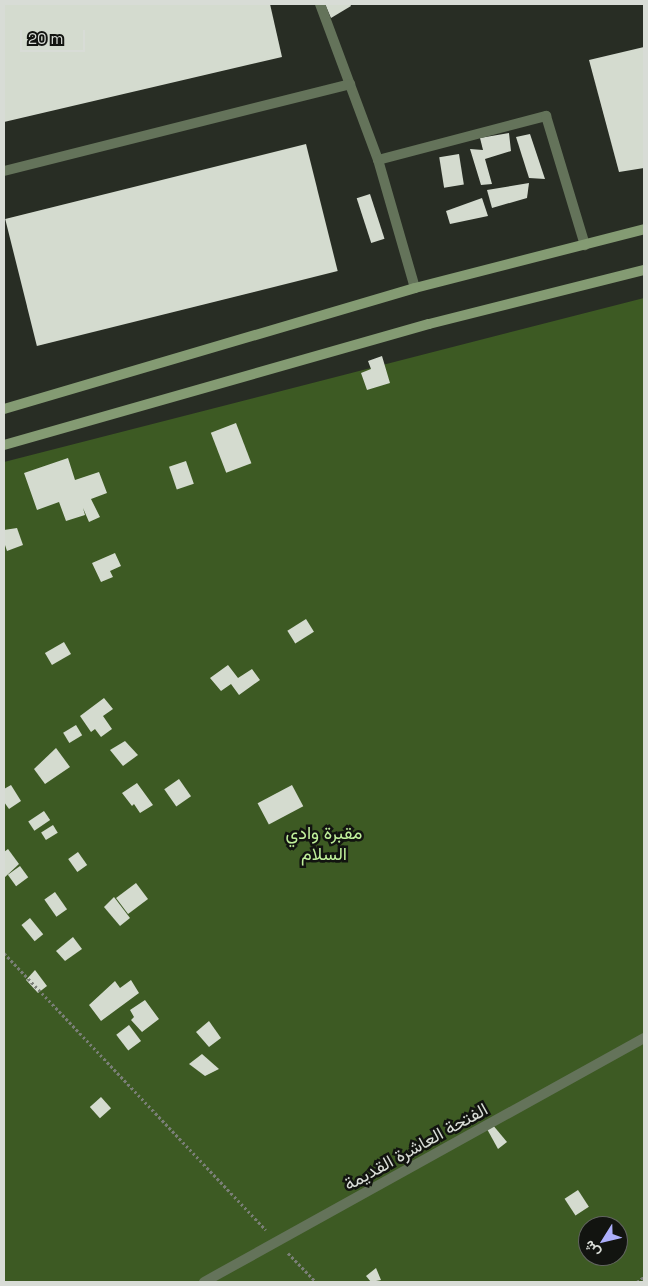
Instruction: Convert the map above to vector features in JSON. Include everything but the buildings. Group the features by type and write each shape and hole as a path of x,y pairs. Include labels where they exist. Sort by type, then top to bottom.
{"main road":[{"path":"4,409 415,288 644,229"},
{"path":"4,445 429,324 644,270"}],"street":[{"path":"320,4 378,160 415,288"},
{"path":"4,171 350,84"},
{"path":"378,160 546,116 585,245"},
{"name":"الفتحة العاشرة القديمة","path":"204,1282 644,1038"}],"path":[{"path":"4,953 316,1282"},
{"path":"637,1282 644,1277"}],"green space":[{"name":"مقبرة وادي السلام","path":"644,298 644,1282 4,1282 4,462"}]}
